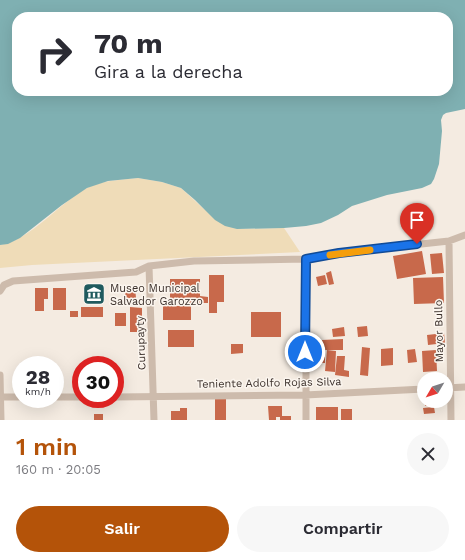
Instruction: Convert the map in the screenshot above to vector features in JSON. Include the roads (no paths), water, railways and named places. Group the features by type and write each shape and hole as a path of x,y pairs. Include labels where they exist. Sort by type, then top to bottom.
{"street":[{"path":"0,291 4,285 13,281 136,272 149,266 194,261 306,259 339,253 449,241 465,235"},
{"name":"Mayor Bullo","path":"448,372 449,241"},
{"path":"306,259 306,420"},
{"name":"Curupayty","path":"149,266 154,420"},
{"path":"0,375 1,420"},
{"path":"453,387 465,387"},
{"name":"Teniente Adolfo Rojas Silva","path":"124,397 305,395 417,389"},
{"path":"0,397 12,397"},
{"name":"Mayor Bullo","path":"450,408 451,420"}],"water":[{"path":"0,0 465,0 465,109 443,115 441,120 442,131 439,164 431,184 422,188 387,195 352,206 321,223 284,228 237,229 225,226 215,220 181,188 162,182 138,178 108,181 87,188 62,205 20,238 8,244 0,245"}],"place":[{"name":"Museo Municipal Salvador Garozzo","path":"94,294"}]}
